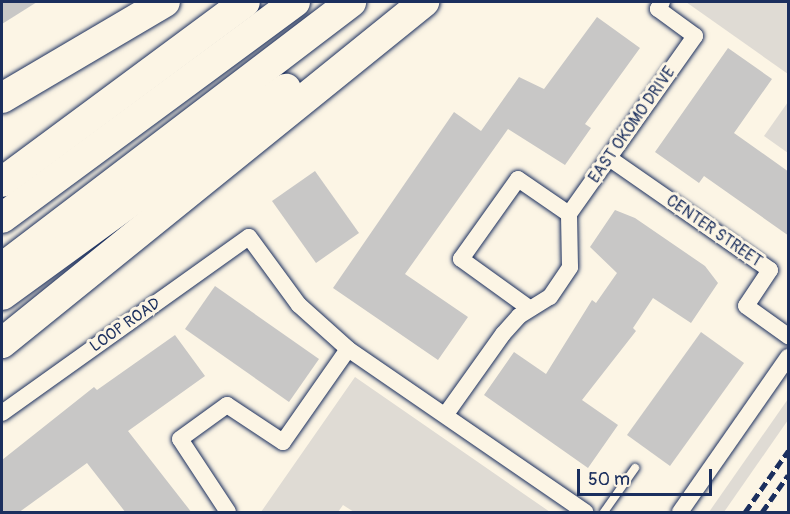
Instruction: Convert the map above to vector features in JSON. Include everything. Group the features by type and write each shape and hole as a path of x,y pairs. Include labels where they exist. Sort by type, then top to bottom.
{"highway":[{"path":"2,98 165,2"},
{"path":"2,182 245,2"},
{"path":"2,218 295,2"},
{"path":"2,268 351,2"},
{"path":"2,295 408,2"},
{"path":"2,343 424,2"}],"street":[{"name":"EAST OKOMO DRIVE","path":"569,214 695,36 660,5"},
{"name":"CENTER STREET","path":"609,158 770,270 746,306 789,336"},
{"path":"446,414 503,334 530,308 550,297 570,267 569,214 518,179 461,259 530,308"},
{"name":"LOOP ROAD","path":"2,413 249,237 299,305 348,349"},
{"path":"228,512 180,439 227,405 283,442 348,349 446,414 585,513"},
{"path":"680,513 789,357"}],"lane":[{"path":"604,513 635,468"}],"shaded area":[{"path":"686,2 788,2 788,74"},
{"path":"788,102 788,153 764,136"},
{"path":"355,377 550,512 354,512 343,505 338,512 261,512"},
{"path":"788,399 788,420 724,512 709,512"}],"building":[{"path":"2,2 37,2 2,24"},
{"path":"597,17 640,48 585,124 591,128 565,165 508,129 405,274 468,317 438,360 333,288 454,112 481,131 519,77 544,89"},
{"path":"728,48 772,79 734,133 789,172 789,236 704,176 699,183 655,152"},
{"path":"315,171 359,233 316,263 272,201"},
{"path":"615,210 635,218 705,266 718,283 691,323 653,298 633,328 636,331 582,400 618,425 588,468 484,395 514,352 546,374 592,300 596,303 617,273 590,247"},
{"path":"215,286 319,359 289,402 185,329"},
{"path":"701,332 744,363 670,466 627,435"},
{"path":"175,335 205,376 128,431 192,513 126,513 87,463 18,513 2,513 2,460 94,387 97,390"}],"railway":[{"path":"745,512 788,451"},
{"path":"762,512 788,475"}]}
